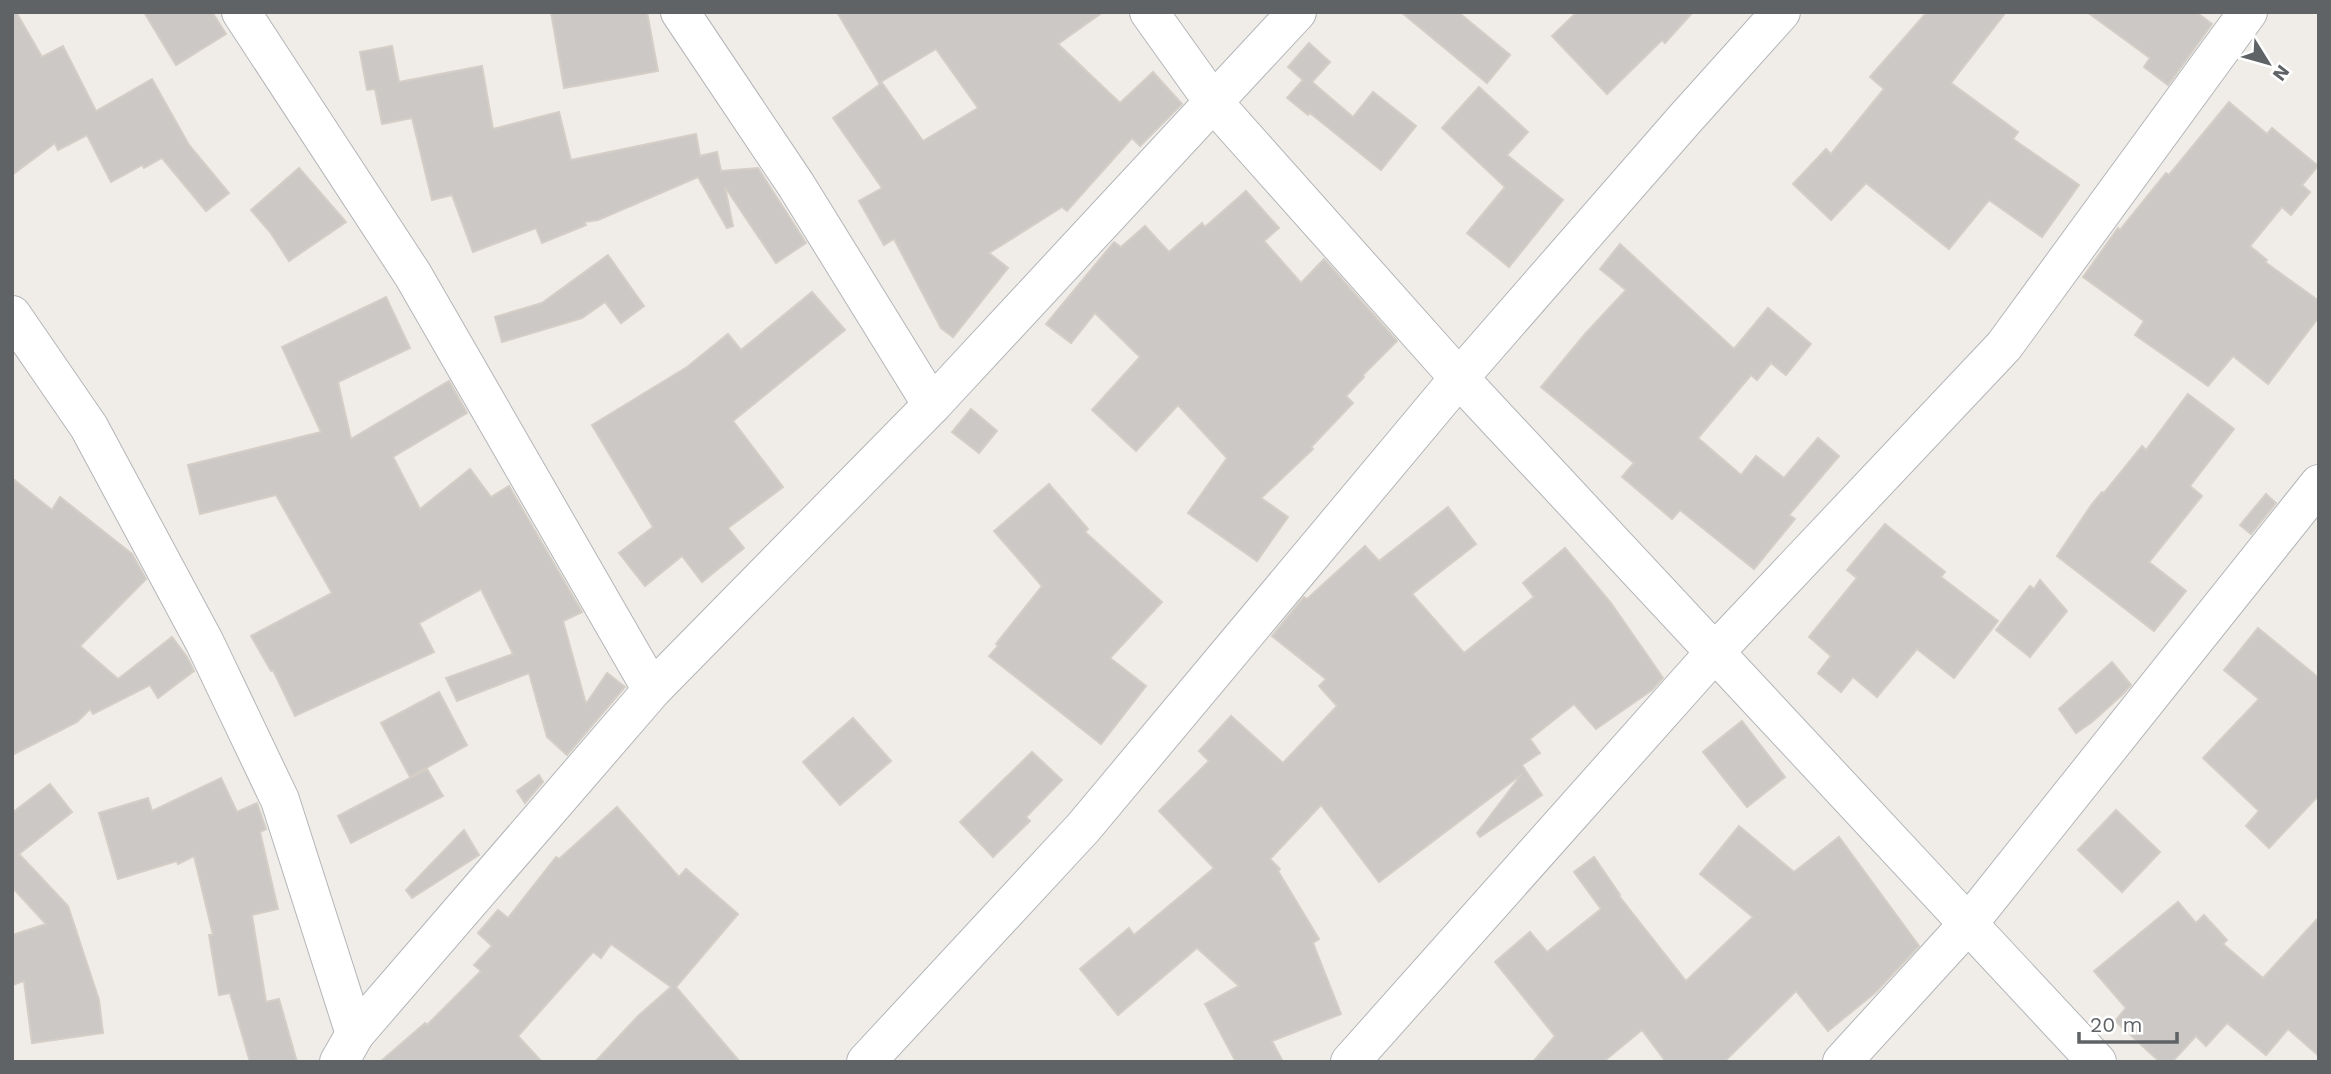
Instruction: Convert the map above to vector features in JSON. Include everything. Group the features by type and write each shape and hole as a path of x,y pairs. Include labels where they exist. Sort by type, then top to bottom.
{"street":[{"path":"241,12 413,275 652,690"},
{"path":"680,12 796,185 932,405"},
{"path":"1149,12 1214,103 1459,378 2097,1062"},
{"path":"347,1048 652,690 932,405 1297,12"},
{"path":"866,1062 1083,828 1459,378 1781,12"},
{"path":"1350,1062 1714,652 2004,346 2248,12"},
{"path":"12,315 89,426 205,643 280,800 347,1048"},
{"path":"1842,1062 1968,924 2319,485"}],"building":[{"path":"12,12 16,12 42,57 63,46 96,111 152,79 189,145 229,193 206,211 162,158 144,168 142,165 111,182 87,135 58,150 55,143 12,175"},
{"path":"144,12 212,12 226,34 176,65"},
{"path":"551,12 647,12 658,71 564,88"},
{"path":"837,12 1103,12 1058,44 1120,103 1153,72 1182,104 1140,146 1132,138 1067,211 1062,207 989,253 1008,268 953,337 941,328 894,239 884,245 859,201 882,188 833,118 882,83 923,141 978,108 936,49 879,83"},
{"path":"1401,12 1458,12 1510,55 1487,83"},
{"path":"1577,12 1693,12 1665,43 1662,40 1607,94 1552,36"},
{"path":"1927,12 2006,12 1951,83 2018,132 2013,139 2079,185 2042,237 1989,200 1949,249 1866,183 1831,220 1793,184 1826,149 1831,154 1884,89 1870,77"},
{"path":"2087,12 2196,12 2212,24 2168,85 2144,67 2150,58"},
{"path":"1309,43 1330,62 1312,82 1353,117 1373,92 1416,126 1381,170 1287,98 1303,80 1288,67"},
{"path":"392,46 399,82 482,66 493,129 559,112 571,160 696,134 700,156 717,152 721,171 758,168 806,243 776,263 725,187 733,226 727,228 698,177 598,220 584,222 586,225 542,243 536,228 473,252 452,195 432,200 412,118 382,124 375,89 367,90 360,52"},
{"path":"1479,87 1528,132 1507,155 1563,200 1509,267 1467,233 1505,187 1442,128"},
{"path":"2229,102 2267,134 2272,128 2318,166 2302,185 2310,192 2291,215 2282,207 2250,246 2267,260 2265,262 2319,301 2319,317 2268,384 2233,356 2208,386 2135,335 2144,321 2083,277 2118,228 2120,230 2166,173 2169,175"},
{"path":"299,168 346,222 289,261 251,210"},
{"path":"1246,191 1279,228 1264,241 1301,283 1324,259 1397,341 1346,396 1353,403 1311,447 1313,449 1261,498 1288,517 1257,561 1188,513 1227,458 1178,405 1136,451 1092,410 1140,357 1095,313 1071,343 1046,324 1114,242 1121,247 1145,226 1169,252 1202,223 1205,227"},
{"path":"1620,244 1734,349 1768,308 1811,344 1786,375 1771,363 1757,380 1751,375 1698,438 1741,475 1756,456 1784,478 1818,438 1839,456 1789,515 1795,519 1754,569 1680,510 1672,519 1622,477 1634,463 1541,387 1626,290 1600,269"},
{"path":"608,255 644,306 621,323 605,302 582,318 502,342 495,317 542,303"},
{"path":"812,292 845,330 733,421 783,487 728,528 744,548 702,582 682,556 645,586 619,553 653,527 592,425 687,367 728,334 741,350"},
{"path":"386,297 410,348 338,382 351,439 449,381 467,413 393,457 420,509 470,469 491,497 509,486 582,612 563,621 586,704 607,673 625,687 567,755 547,737 529,673 457,701 446,678 513,654 481,589 419,623 434,652 295,716 273,670 271,671 251,636 332,593 276,495 200,514 188,465 321,432 282,347"},
{"path":"2188,394 2234,429 2190,486 2202,496 2149,562 2186,591 2154,631 2057,556 2092,504 2142,446 2146,450"},
{"path":"971,409 997,431 979,453 952,432"},
{"path":"12,478 52,510 60,497 132,554 146,579 80,646 118,679 172,637 194,671 158,698 150,685 93,714 90,709 77,722 12,755"},
{"path":"1049,484 1088,529 1085,532 1162,602 1110,658 1146,686 1101,744 989,656 1042,586 994,531"},
{"path":"2266,494 2276,503 2251,534 2240,525"},
{"path":"1448,507 1476,544 1412,594 1464,653 1534,597 1523,583 1565,548 1611,603 1663,678 1652,690 1596,729 1574,704 1530,739 1540,753 1522,765 1542,795 1480,837 1477,833 1522,774 1379,882 1321,805 1270,859 1280,869 1278,871 1319,939 1313,943 1341,1014 1272,1041 1283,1062 1236,1062 1205,1004 1239,986 1197,948 1118,1015 1080,969 1129,928 1134,935 1214,868 1159,811 1209,761 1199,751 1231,716 1283,763 1337,706 1319,686 1326,679 1272,636 1304,597 1307,599 1365,546 1379,561"},
{"path":"1885,524 1945,572 1941,577 1998,621 1954,678 1917,649 1877,697 1853,677 1841,692 1818,673 1831,656 1809,637 1857,578 1847,570"},
{"path":"2040,580 2067,611 2030,657 1996,630 2030,586 2034,589"},
{"path":"2258,628 2319,678 2319,795 2269,848 2246,826 2259,811 2203,758 2259,699 2224,670"},
{"path":"2112,662 2131,685 2092,722 2076,733 2059,709"},
{"path":"439,692 467,745 410,777 381,723"},
{"path":"853,718 891,761 840,805 803,762"},
{"path":"1742,721 1785,777 1747,807 1703,752"},
{"path":"1032,752 1062,780 1026,817 1030,821 993,857 960,822"},
{"path":"427,769 443,796 351,843 338,816"},
{"path":"539,775 543,782 525,803 517,791"},
{"path":"221,778 237,812 257,803 266,829 260,832 278,909 252,915 266,1002 279,999 297,1062 250,1062 230,993 219,995 209,935 213,935 194,856 178,864 177,861 118,879 99,813 148,798 152,811"},
{"path":"50,784 72,812 19,854 68,906 99,1000 103,1033 32,1043 24,981 12,985 12,935 46,924 12,887 12,813"},
{"path":"617,807 679,877 686,869 738,914 676,987 740,1062 595,1062 638,1016 671,987 611,944 601,958 593,952 518,1036 542,1062 380,1062 425,1023 427,1025 481,971 474,965 492,946 478,933 498,910 508,918 556,857 559,859"},
{"path":"2116,810 2160,852 2122,892 2078,850"},
{"path":"1739,826 1794,872 1839,837 1919,946 1876,992 1828,1031 1796,991 1724,1062 1666,1062 1642,1030 1603,1062 1533,1062 1555,1036 1495,962 1530,932 1547,952 1601,909 1574,872 1594,857 1619,896 1686,981 1753,917 1700,874"},
{"path":"464,830 479,855 412,898 406,890"},
{"path":"2178,902 2196,923 2204,915 2227,940 2223,944 2263,978 2319,917 2319,1056 2288,1029 2266,1055 2227,1023 2206,1046 2196,1036 2172,1062 2160,1062 2115,1021 2126,1008 2094,971"}]}
